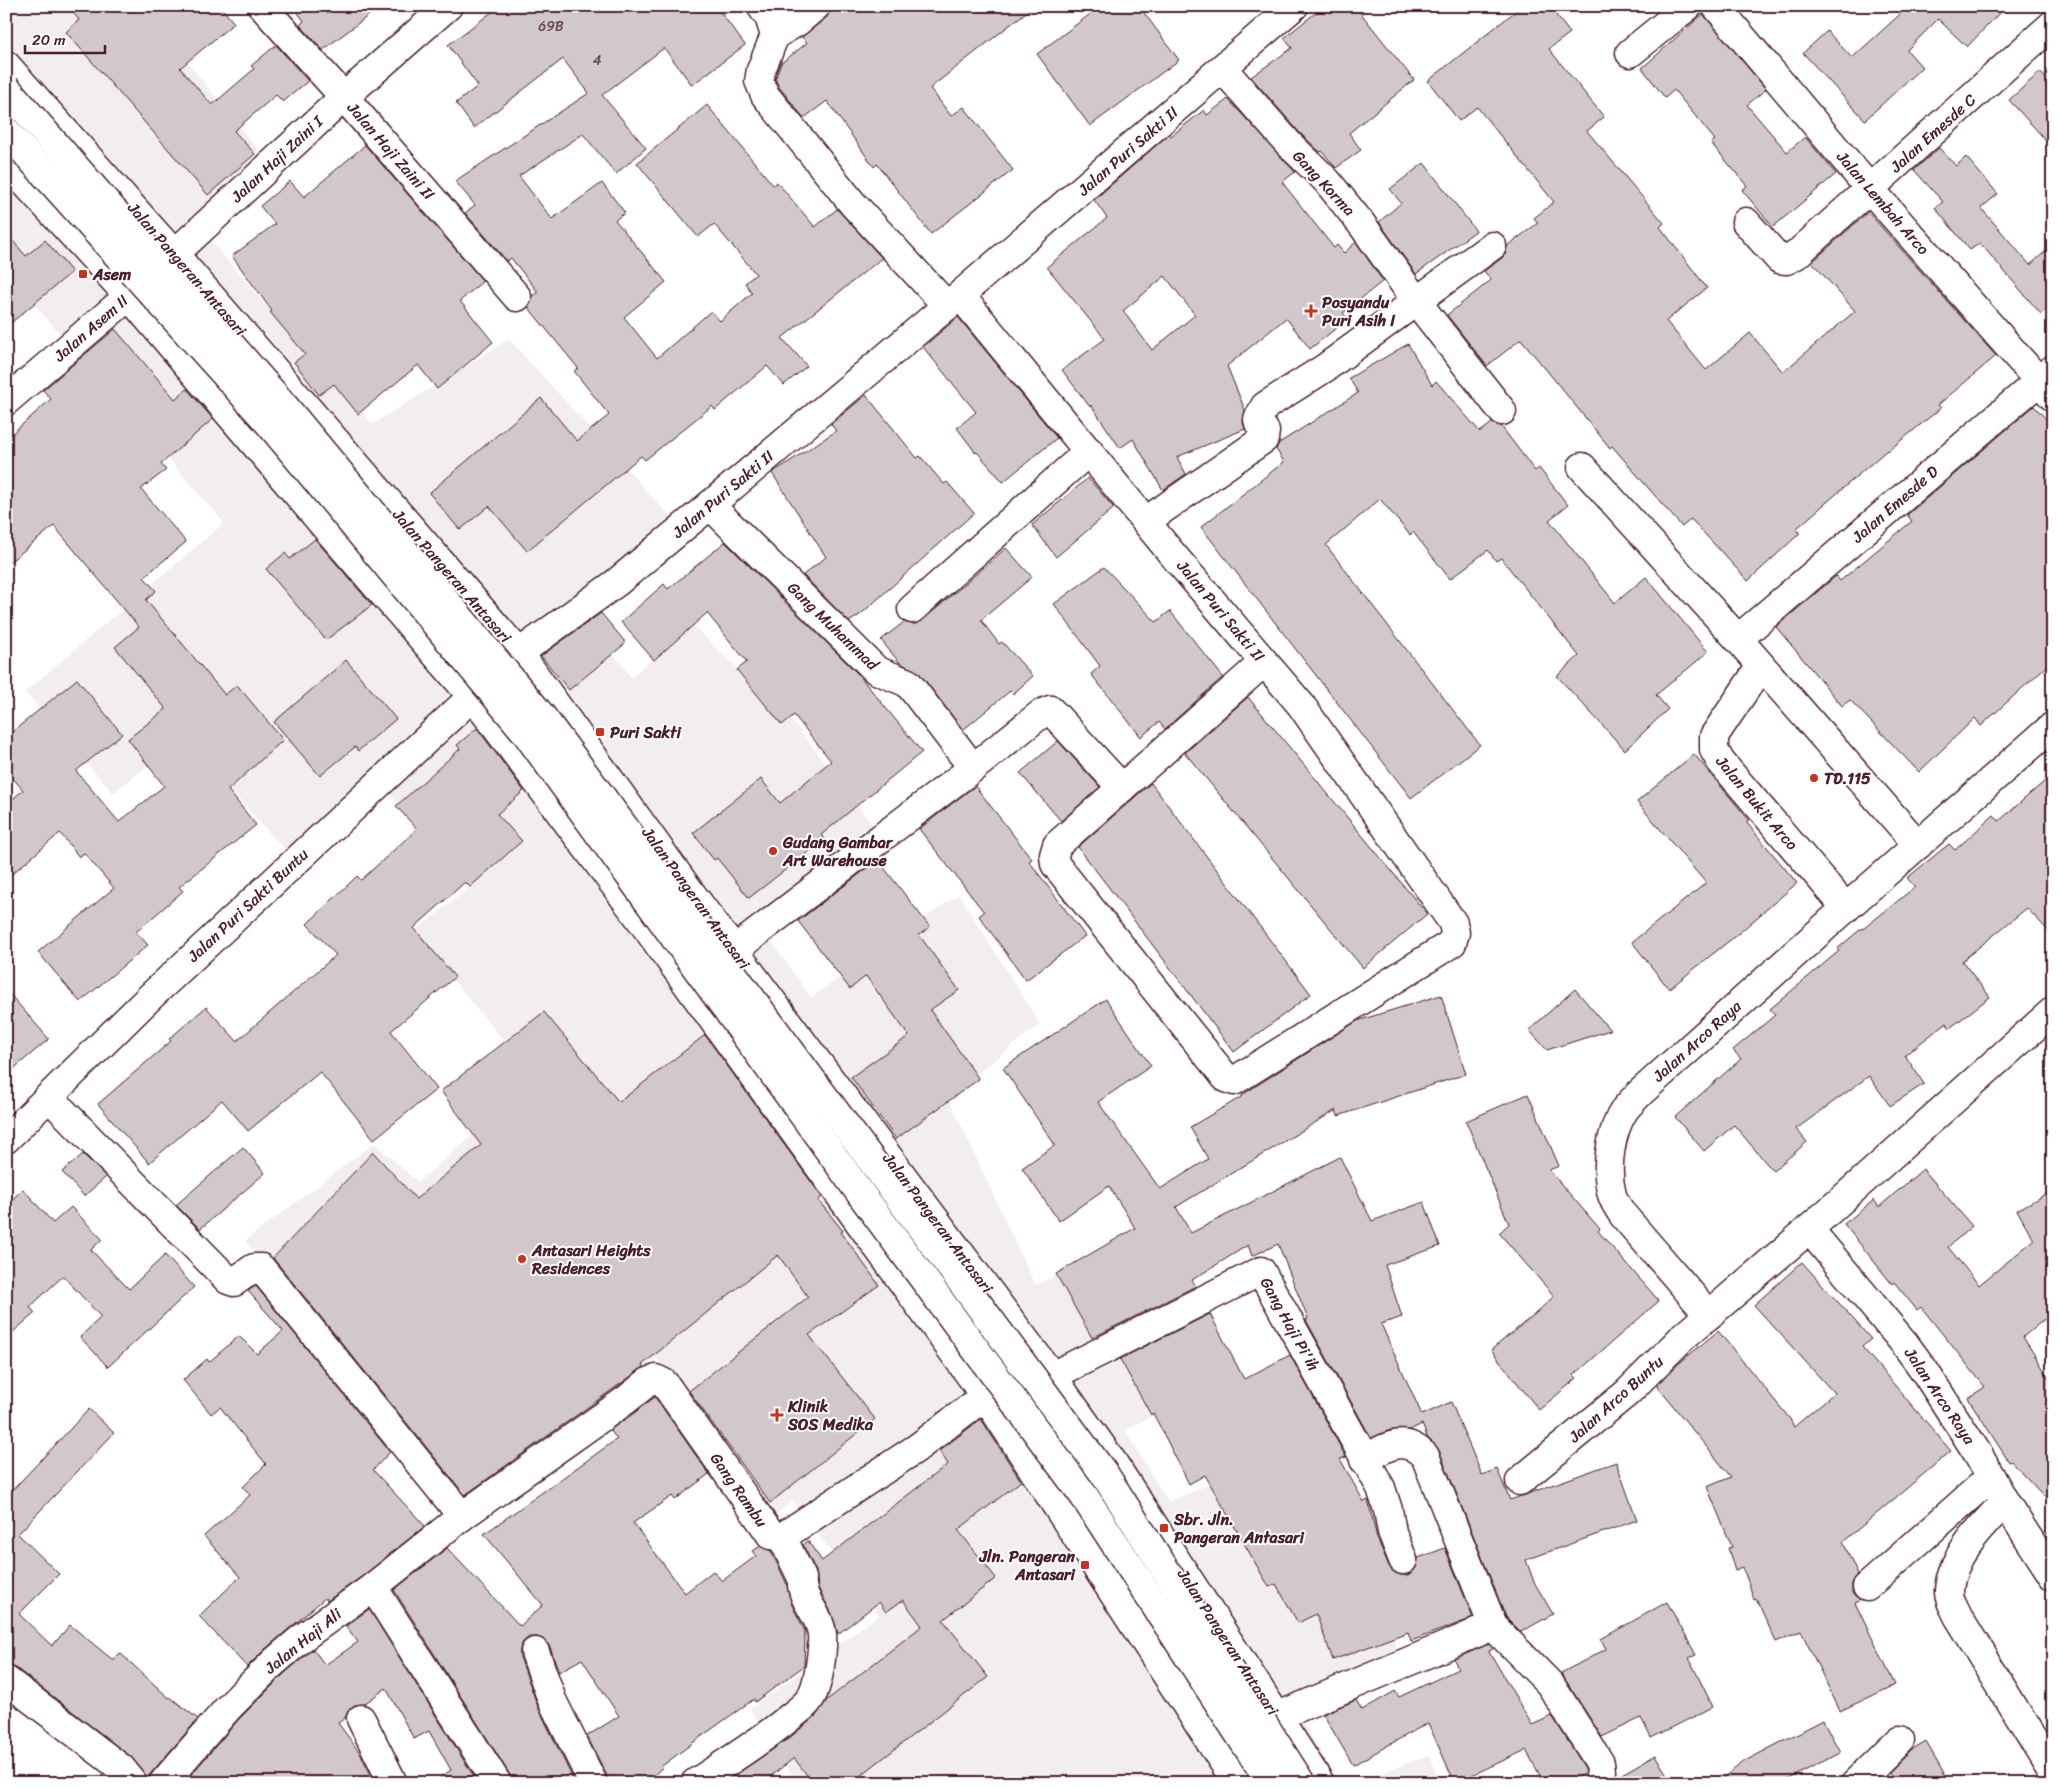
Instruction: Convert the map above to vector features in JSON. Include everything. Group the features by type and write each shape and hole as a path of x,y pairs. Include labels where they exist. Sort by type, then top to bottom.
{"street":[{"name":"Jalan Haji Zaini II","path":"262,6 344,97 517,297"},
{"name":"Jalan Haji Zaini I","path":"174,254 344,97 448,6"},
{"path":"761,6 769,17 775,35 797,22 816,6"},
{"name":"Jalan Puri Sakti II","path":"494,675 519,653 616,583 710,506 1223,70 1294,6"},
{"path":"1630,53 1688,6"},
{"name":"Jalan Lembah Arco","path":"1716,6 1870,189 2048,382"},
{"name":"Jalan Emesde C","path":"1746,222 1779,259 1787,260 1796,255 2053,24"},
{"name":"Jalan Puri Sakti II","path":"775,35 761,70 759,81 765,95 853,204 953,300 1089,451 1263,663 1301,705 1453,922 1455,933 1452,943 1234,1082 1230,1081 1055,864 1054,855 1057,845 1122,788"},
{"name":"Jalan Pangeran Antasari","path":"6,65 174,254 519,653 727,941 1046,1368 1112,1461 1320,1783"},
{"name":"Gang Korma","path":"1223,70 1289,144 1327,181 1363,226 1417,302 1502,411"},
{"path":"6,88 284,406 543,718 1105,1475 1301,1783"},
{"path":"6,131 269,423 524,730 855,1186 1084,1496 1272,1783"},
{"path":"6,162 129,296 472,696 674,967 985,1396 1237,1783"},
{"path":"1146,521 1264,439 1265,431 1258,419 1266,406 1325,368 1492,246"},
{"name":"Jalan Asem II","path":"6,401 129,296 174,254"},
{"name":"Jalan Emesde D","path":"1738,639 2048,382"},
{"path":"912,609 1089,451"},
{"path":"1582,467 1738,639 1918,845"},
{"name":"Gang Muhammad","path":"710,506 876,670 908,683 973,768"},
{"path":"674,967 727,941 973,768 1033,719 1050,710 1122,788 1263,663"},
{"name":"Jalan Bukit Arco","path":"1761,666 1714,736 1714,750 1721,762 1846,908"},
{"name":"Jalan Puri Sakti Buntu","path":"6,1139 150,997 494,675"},
{"name":"Jalan Arco Raya","path":"1709,1315 1623,1216 1612,1196 1609,1157 1614,1136 1624,1110 1641,1092 1846,908 2053,726"},
{"path":"1709,1315 1809,1229 2053,1011"},
{"path":"50,1097 228,1280 234,1282 254,1268 261,1268 461,1517"},
{"name":"Jalan Arco Raya","path":"1809,1229 1905,1344 1978,1454 2005,1502 2053,1576"},
{"name":"Gang Haji Pi'ih","path":"1046,1368 1261,1271 1381,1488 1392,1532 1403,1560"},
{"name":"Jalan Arco Buntu","path":"1520,1481 1627,1393 1683,1337 1709,1315"},
{"name":"Gang Rambu","path":"461,1517 626,1400 648,1382 656,1379 664,1383 771,1535 782,1537 917,1448 985,1396 1046,1368"},
{"path":"1364,1460 1388,1446 1404,1443 1421,1451 1426,1456 1493,1626 1550,1684 1600,1763 1601,1772 1598,1783"},
{"path":"1867,1587 1991,1477"},
{"path":"2005,1502 1980,1527 1956,1564 1948,1592 1958,1616 2053,1772"},
{"name":"Jalan Haji Ali","path":"162,1783 228,1708 274,1662 302,1638 373,1587 461,1517"},
{"path":"695,1783 772,1731 809,1701 814,1692 823,1647 821,1623 809,1604 801,1585 802,1578 782,1537"},
{"path":"373,1587 497,1783"},
{"path":"1276,1717 1493,1626"},
{"path":"535,1652 552,1700 593,1783"},
{"path":"6,1680 121,1768 133,1783"},
{"path":"361,1719 393,1783"},
{"path":"1856,1783 1900,1740"}],"shaded area":[{"path":"6,6 96,6 160,28 264,157 198,226 304,350 373,424 509,339 675,522 579,610 631,677 692,624 798,728 876,829 758,922 811,998 959,894 1040,1024 948,1097 1035,1285 1152,1232 1237,1374 1125,1430 1168,1502 1304,1443 1373,1583 1406,1674 1301,1719 1339,1783 796,1783 750,1709 879,1615 793,1501 766,1522 657,1358 466,1502 245,1241 374,1143 418,1182 479,1130 445,1085 510,1048 413,933 470,887 374,776 286,851 183,738 113,793 25,692 224,523 6,272"},
{"path":"1429,1755 1441,1783 1355,1783"}],"building":[{"path":"68,6 220,6 234,23 180,68 212,105 254,69 251,66 276,45 308,81 283,102 276,95 234,131 255,154 208,195 66,32 79,20"},
{"path":"293,6 381,6 323,50 300,25 304,21"},
{"path":"500,6 716,6 745,45 692,85 664,48 602,95 646,148 616,174 583,134 519,176 552,219 602,183 625,213 615,220 666,282 624,317 657,358 711,311 720,321 752,293 745,283 756,274 714,224 698,237 637,163 707,105 773,185 777,182 815,227 837,209 882,258 782,338 807,366 784,385 767,366 715,410 712,406 645,460 641,456 527,551 489,506 460,530 429,493 541,398 577,441 609,415 574,371 578,368 528,307 532,296 538,292 511,258 507,261 465,213 475,205 455,181 589,93 563,59 474,128 456,103 478,86 448,45"},
{"path":"831,6 1034,6 930,88 951,116 964,107 1013,170 931,234 877,164 874,167 827,101 804,118 779,87 775,79 781,63 807,43 802,37 826,18"},
{"path":"1101,6 1139,6 1179,60 1090,126 1037,54"},
{"path":"1324,6 1355,6 1414,80 1349,133 1361,150 1336,168 1322,151 1320,152 1300,133 1251,77 1292,48 1284,38"},
{"path":"1522,6 1549,6 1570,33 1549,49 1604,117 1587,131 1664,223 1660,227 1707,288 1666,321 1706,370 1750,333 1783,372 1855,311 1812,262 1868,212 1996,356 1938,405 1941,408 1887,450 1796,529 1800,533 1748,581 1691,519 1682,527 1612,446 1610,448 1521,339 1487,366 1447,315 1491,280 1484,271 1502,258 1506,253 1507,246 1538,223 1534,218 1554,202 1477,107 1459,121 1428,81"},
{"path":"1909,6 2006,6 1967,47 1938,19 1907,50 1922,67 1865,120 1803,53 1827,31 1852,58"},
{"path":"1703,14 1766,89 1747,105 1787,152 1805,137 1836,174 1773,227 1742,190 1747,186 1711,143 1715,140 1674,90 1665,98 1642,68"},
{"path":"2040,72 2053,86 2053,148 2009,100"},
{"path":"1228,99 1295,172 1282,182 1334,248 1337,245 1344,253 1356,242 1383,281 1343,313 1348,319 1310,349 1286,318 1227,366 1245,410 1243,422 1245,429 1177,457 1186,474 1163,490 1133,439 1120,448 1091,405 1090,407 1062,370 1105,339 1047,267 1107,218 1094,200 1169,134 1171,136 1204,110 1207,115","holes":["1165,276 1195,315 1152,350 1123,311"]},
{"path":"365,145 483,281 460,301 493,342 437,389 418,365 358,414 334,384 319,395 294,362 305,354 270,312 272,311 232,256 275,224 260,206 290,181 304,197"},
{"path":"1939,148 1956,166 1966,157 1998,194 1981,208 2030,265 2053,245 2053,304 2041,314 1980,243 1970,250 1935,208 1943,202 1914,170"},
{"path":"1424,163 1476,231 1416,274 1379,222 1401,203 1390,189"},
{"path":"6,233 26,256 45,240 72,272 6,327"},
{"path":"958,317 1057,438 1003,482 976,453 957,428 976,412 923,347"},
{"path":"115,329 175,399 187,389 213,419 161,464 166,470 141,489 186,542 144,577 156,591 146,600 225,695 237,685 283,740 228,790 256,825 179,887 183,891 136,932 148,945 80,1002 38,952 114,888 84,853 79,857 60,833 6,879 6,805 23,790 6,770 6,737 77,679 122,734 76,771 119,822 164,786 128,739 166,709 115,647 139,627 54,526 6,565 6,439 51,399 43,390"},
{"path":"1408,344 1432,385 1436,381 1480,432 1492,423 1501,426 1535,471 1539,468 1568,505 1549,520 1615,603 1646,577 1708,652 1656,695 1668,709 1625,750 1557,676 1579,656 1501,558 1496,561 1488,550 1450,579 1413,532 1410,535 1380,499 1326,545 1480,745 1411,798 1201,527 1284,462 1276,449 1279,443 1358,393 1349,378"},
{"path":"866,395 917,458 920,456 944,484 947,482 974,513 861,614 849,622 803,575 826,557 772,473 836,431 831,424"},
{"path":"2034,406 2053,426 2053,660 1981,726 1975,718 1919,772 1850,700 1842,706 1776,627 1836,576 1840,581 1912,521 1907,515"},
{"path":"1088,478 1114,508 1056,557 1032,525"},
{"path":"315,539 372,605 326,640 266,569 285,553 290,559"},
{"path":"725,542 858,674 922,752 821,835 825,839 749,898 717,858 714,860 693,833 761,779 780,803 831,761 794,715 782,725 737,670 747,662 707,613 654,660 621,622 664,584 668,589"},
{"path":"1006,548 1032,577 981,620 999,644 1002,642 1033,676 1013,694 1010,691 963,730 920,674 899,662 881,640 904,622 915,624 922,621"},
{"path":"1104,567 1156,622 1170,611 1223,677 1165,729 1159,722 1141,737 1091,674 1100,666 1054,604"},
{"path":"601,613 626,643 569,690 541,656"},
{"path":"346,660 396,719 358,751 355,747 320,776 274,722"},
{"path":"1248,697 1427,914 1363,968 1185,753"},
{"path":"477,728 524,791 497,814 522,841 470,887 465,882 414,928 455,977 391,1031 437,1089 374,1139 320,1072 248,1131 222,1100 149,1163 98,1104 171,1041 169,1039 206,1007 237,1041 336,955 307,924 357,876 361,880 417,829 396,806 460,749 457,745"},
{"path":"1058,741 1100,787 1061,821 1020,773"},
{"path":"1694,754 1749,820 1746,822 1797,883 1739,933 1669,989 1632,942 1706,883 1637,802"},
{"path":"2053,774 2053,936 2027,908 1962,961 1990,997 1950,1028 1946,1023 1905,1055 1924,1084 1890,1106 1869,1076 1796,1129 1807,1142 1773,1171 1734,1125 1704,1151 1675,1117 1741,1059 1733,1050 1775,1015 1770,1009 1839,951 1837,949 1915,887 1907,878 1949,844 1955,850 1994,815 1999,821"},
{"path":"1151,783 1311,994 1234,1052 1078,847"},
{"path":"975,786 1032,859 1029,861 1085,936 1026,980 979,916 984,912 919,829"},
{"path":"878,860 930,927 919,935 959,990 930,1010 979,1079 896,1139 851,1077 909,1036 866,976 850,989 798,921"},
{"path":"1575,989 1610,1030 1547,1050 1529,1030"},
{"path":"6,990 49,1039 6,1075"},
{"path":"1441,995 1466,1074 1338,1116 1336,1110 1176,1207 1191,1233 1340,1157 1372,1221 1424,1202 1440,1246 1385,1265 1402,1317 1381,1324 1422,1415 1451,1402 1482,1475 1497,1469 1510,1500 1616,1462 1637,1520 1526,1560 1534,1582 1553,1614 1521,1632 1506,1617 1439,1450 1427,1437 1422,1424 1410,1430 1390,1430 1371,1438 1306,1320 1308,1319 1278,1244 1252,1256 1248,1245 1192,1280 1196,1286 1092,1338 1056,1274 1135,1228 1109,1186 1059,1221 1022,1168 1055,1145 1003,1068 1106,999 1151,1066 1098,1102 1160,1189 1208,1159 1190,1127 1243,1096 1357,1021"},
{"name":"Antasari Heights Residences","path":"544,1012 619,1102 705,1035 822,1197 818,1200 843,1231 841,1232 879,1285 809,1335 875,1419 770,1503 689,1391 808,1297 778,1255 642,1365 644,1367 465,1495 273,1258 373,1152 416,1199 481,1145 441,1091"},
{"path":"1528,1094 1559,1166 1549,1170 1600,1229 1598,1231 1659,1301 1574,1375 1577,1378 1539,1410 1491,1350 1554,1296 1499,1233 1509,1224 1466,1121"},
{"path":"243,1147 265,1173 200,1229 176,1205"},
{"path":"83,1154 106,1177 84,1196 62,1172"},
{"path":"1923,1169 1972,1226 1948,1247 1979,1285 2034,1240 2017,1210 2053,1190 2053,1312 2023,1337 2053,1384 2053,1506 2011,1461 2009,1462 1968,1398 1985,1387 1921,1307 1917,1310 1894,1282 1892,1284 1844,1224 1874,1200 1879,1207"},
{"path":"23,1189 53,1223 71,1207 102,1239 91,1250 129,1289 165,1255 194,1287 108,1367 80,1337 101,1317 63,1276 30,1307 35,1313 6,1338 6,1205"},
{"path":"1802,1262 1871,1339 1862,1347 1951,1451 1843,1542 1858,1574 1852,1583 1852,1591 1855,1597 1860,1600 1855,1603 1895,1685 1840,1711 1801,1631 1776,1642 1756,1598 1754,1599 1743,1568 1735,1571 1728,1548 1732,1547 1707,1487 1731,1477 1657,1386 1677,1365 1718,1331 1790,1419 1794,1427 1834,1393 1754,1305"},
{"path":"256,1286 390,1452 373,1470 425,1526 364,1575 327,1601 325,1598 247,1667 199,1616 240,1577 204,1536 250,1495 243,1487 266,1464 220,1407 211,1414 183,1380 207,1359 209,1362 239,1336 257,1354 283,1331 248,1291"},
{"path":"1210,1314 1244,1379 1290,1355 1346,1457 1340,1459 1364,1502 1368,1500 1377,1538 1389,1566 1394,1572 1408,1575 1415,1569 1418,1558 1445,1548 1473,1618 1411,1641 1408,1632 1333,1660 1316,1614 1298,1623 1276,1584 1269,1587 1205,1475 1189,1484 1153,1413 1151,1415 1120,1359"},
{"path":"655,1397 709,1474 675,1500 672,1496 633,1523 685,1593 713,1571 722,1581 756,1556 752,1551 761,1546 771,1551 786,1582 792,1605 805,1631 804,1666 755,1702 754,1699 702,1736 662,1766 645,1783 608,1783 607,1776 587,1736 619,1716 582,1659 559,1672 550,1647 545,1640 538,1637 529,1637 523,1642 520,1649 520,1657 538,1707 574,1781 571,1783 513,1783 510,1775 394,1590 447,1548 520,1626 543,1605 484,1534 617,1439 610,1430"},
{"path":"89,1409 114,1433 18,1534 59,1574 19,1614 52,1646 70,1625 113,1660 120,1653 169,1698 198,1719 151,1773 148,1779 130,1756 16,1668 6,1665 6,1497"},
{"path":"981,1419 1021,1481 958,1530 996,1578 943,1620 988,1677 851,1783 813,1783 794,1758 762,1783 724,1783 788,1739 816,1716 827,1700 922,1626 903,1600 886,1612 879,1602 838,1634 832,1614 818,1588 816,1571 803,1545 808,1541 822,1561 948,1464 939,1451"},
{"path":"1667,1602 1696,1655 1689,1658 1713,1707 1651,1738 1641,1718 1602,1737 1561,1673 1606,1649 1601,1639"},
{"path":"369,1609 478,1783 433,1783 451,1770 429,1731 414,1739 386,1688 364,1704 354,1705 348,1711 345,1718 338,1723 360,1753 375,1783 184,1783 239,1719 285,1673 313,1649 325,1665 358,1642 346,1626"},
{"path":"1489,1644 1493,1649 1489,1651 1532,1725 1552,1716 1585,1768 1585,1773 1566,1783 1544,1783 1526,1750 1455,1783 1428,1723 1353,1765 1323,1714 1356,1700 1362,1710 1395,1691 1399,1697 1458,1669 1454,1659"},
{"path":"1823,1720 1840,1752 1782,1783 1716,1783 1745,1761"},
{"path":"1926,1742 1950,1783 1896,1783 1889,1772 1911,1751"},
{"path":"1655,1755 1672,1783 1614,1783 1615,1778"}],"place":[{"name":"Asem","path":"83,274"},
{"name":"Posyandu Puri Asih I","path":"1311,311"},
{"name":"Puri Sakti","path":"600,732"},
{"name":"TD.115","path":"1814,778"},
{"name":"Gudang Gambar Art Warehouse","path":"773,851"},
{"name":"Antasari Heights Residences","path":"522,1259"},
{"name":"Klinik SOS Medika","path":"777,1415"},
{"name":"Sbr. Jln. Pangeran Antasari","path":"1164,1528"},
{"name":"Jln. Pangeran Antasari","path":"1085,1565"}]}
